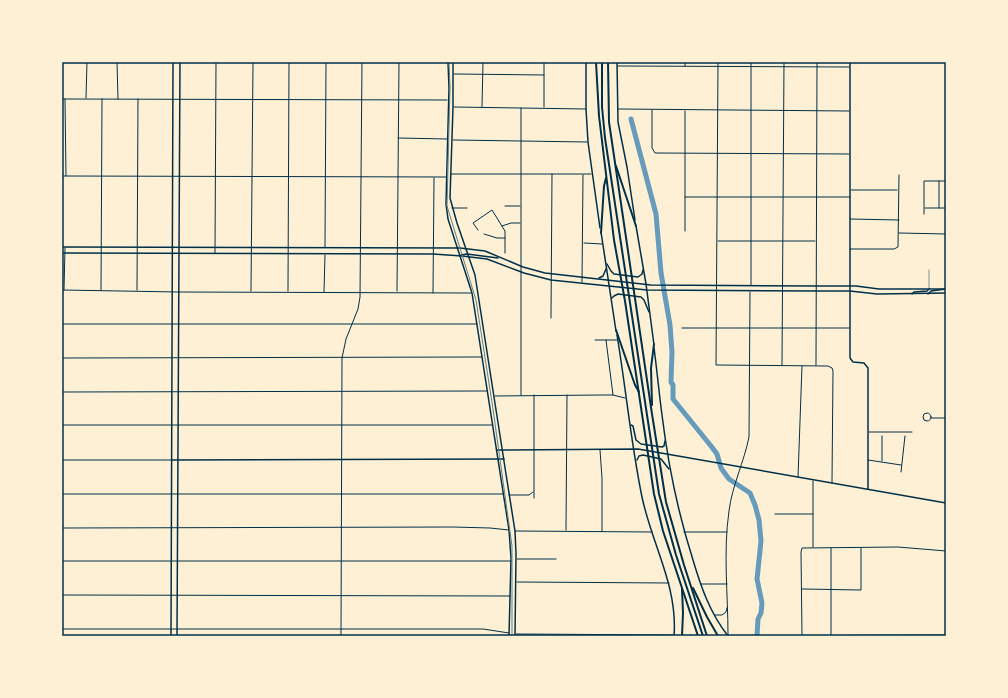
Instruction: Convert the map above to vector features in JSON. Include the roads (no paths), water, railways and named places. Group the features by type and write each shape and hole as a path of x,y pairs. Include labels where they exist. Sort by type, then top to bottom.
{"highway":[{"path":"596,62 599,116 606,176 654,494 663,531 698,636"},
{"path":"602,62 602,107 605,138 654,463 664,514 703,636"},
{"path":"608,62 609,122 614,160 666,502 707,636"},
{"path":"614,160 636,226"},
{"path":"601,233 606,176"},
{"path":"616,330 639,394"},
{"path":"652,414 651,368 654,344"},
{"path":"690,580 718,636"},
{"path":"682,588 682,636"}],"main road":[{"path":"171,636 173,62"},
{"path":"177,636 180,62"},
{"path":"448,62 446,177 447,214 472,293 509,530 511,561 509,635"},
{"path":"453,62 454,74 450,198 475,275 515,531 515,635"},
{"path":"586,62 588,142 626,398 642,497 669,583 674,606 674,635"},
{"path":"617,62 617,109 619,134 627,167 647,290 649,314 658,372 658,389 670,470 684,532 700,584 714,614 728,636"},
{"path":"850,62 850,358 854,362 864,363 868,368 868,490"},
{"path":"62,247 466,248 485,251 520,266 539,272 646,284 850,286 889,289 946,289"},
{"path":"62,254 433,254 502,258"},
{"path":"468,255 487,259 520,272 551,280 647,290 850,291 889,294 946,294"},
{"path":"606,262 610,272 615,275 638,277 642,274 643,267"},
{"path":"598,279 603,276 606,267"},
{"path":"685,285 686,290"},
{"path":"889,289 889,294"},
{"path":"912,294 914,292 927,291 929,289"},
{"path":"928,294 931,291 946,289"},
{"path":"612,302 613,297 617,294 641,297 644,300 649,314"},
{"path":"631,425 633,426 636,440 640,444 662,447 664,446 666,439"},
{"path":"496,450 634,449 946,503"},
{"path":"636,462 639,456 643,455 661,459 670,470"},
{"path":"172,460 504,459"}],"street":[{"path":"86,62 86,99"},
{"path":"117,62 118,99"},
{"path":"215,253 216,62"},
{"path":"251,292 252,62"},
{"path":"288,292 289,62"},
{"path":"324,248 326,62"},
{"path":"341,636 342,358 346,339 353,324 360,302 361,292 362,62"},
{"path":"397,292 399,62"},
{"path":"482,107 483,62"},
{"path":"544,62 544,108"},
{"path":"718,62 718,290 716,365 828,366 832,368 832,483"},
{"path":"750,286 752,110 751,62"},
{"path":"782,365 784,291 784,62"},
{"path":"816,366 817,62"},
{"path":"618,66 850,67"},
{"path":"454,74 544,76"},
{"path":"62,99 448,100"},
{"path":"65,99 66,176"},
{"path":"101,290 102,99"},
{"path":"137,291 138,99"},
{"path":"453,107 586,109"},
{"path":"520,394 521,108"},
{"path":"617,109 850,111"},
{"path":"652,110 652,146 654,153 850,154"},
{"path":"685,110 685,231"},
{"path":"398,138 447,139"},
{"path":"452,140 588,142"},
{"path":"451,174 592,174"},
{"path":"551,318 552,174"},
{"path":"582,284 583,174"},
{"path":"850,249 894,249 898,247 899,175"},
{"path":"62,176 446,177"},
{"path":"433,293 434,177"},
{"path":"924,214 924,181 946,181"},
{"path":"939,181 939,208"},
{"path":"850,190 899,190"},
{"path":"685,197 850,197"},
{"path":"505,206 520,206"},
{"path":"452,208 467,208"},
{"path":"924,208 946,208"},
{"path":"478,230 473,224 492,210 505,231 505,253"},
{"path":"850,220 899,220"},
{"path":"502,226 510,223 520,223"},
{"path":"899,233 946,234"},
{"path":"484,234 497,238 505,238"},
{"path":"718,241 816,241"},
{"path":"583,243 603,244"},
{"path":"65,247 63,290 472,293"},
{"path":"324,254 324,292"},
{"path":"750,291 749,437 728,512 728,636 946,635"},
{"path":"62,324 477,324"},
{"path":"682,328 850,328"},
{"path":"595,340 618,340"},
{"path":"606,340 613,395"},
{"path":"62,358 482,358"},
{"path":"798,477 802,366"},
{"path":"62,392 488,391"},
{"path":"494,396 520,394 613,395 626,398"},
{"path":"534,395 534,498"},
{"path":"566,531 567,395"},
{"path":"931,418 946,418"},
{"path":"62,425 493,425"},
{"path":"868,432 912,432"},
{"path":"882,436 882,462"},
{"path":"901,472 905,436"},
{"path":"600,449 602,532"},
{"path":"62,460 172,460"},
{"path":"868,460 901,465"},
{"path":"813,547 814,480"},
{"path":"509,495 529,495 534,491"},
{"path":"62,494 503,494"},
{"path":"775,514 813,514"},
{"path":"62,528 483,527 509,530"},
{"path":"515,531 652,532"},
{"path":"684,532 727,532"},
{"path":"831,547 831,635"},
{"path":"802,589 861,590 861,547"},
{"path":"802,636 802,548 898,547 946,551"},
{"path":"516,559 556,559"},
{"path":"62,561 511,561"},
{"path":"516,582 669,583"},
{"path":"700,584 727,584"},
{"path":"62,596 510,596"},
{"path":"714,614 722,616 726,612 727,607"},
{"path":"62,629 483,629 509,635"},
{"path":"515,635 674,635"}],"lane":[{"path":"929,270 929,289"}],"waterway":[{"path":"631,119 656,214 661,273 670,325 672,352 671,382 673,385 673,399 717,454 721,468 729,479 750,493 759,520 761,541 757,579 762,603 761,613 758,619 757,636"}],"tram line":[{"path":"449,62 450,87 447,206 476,300 493,409 512,546 512,636"}]}
